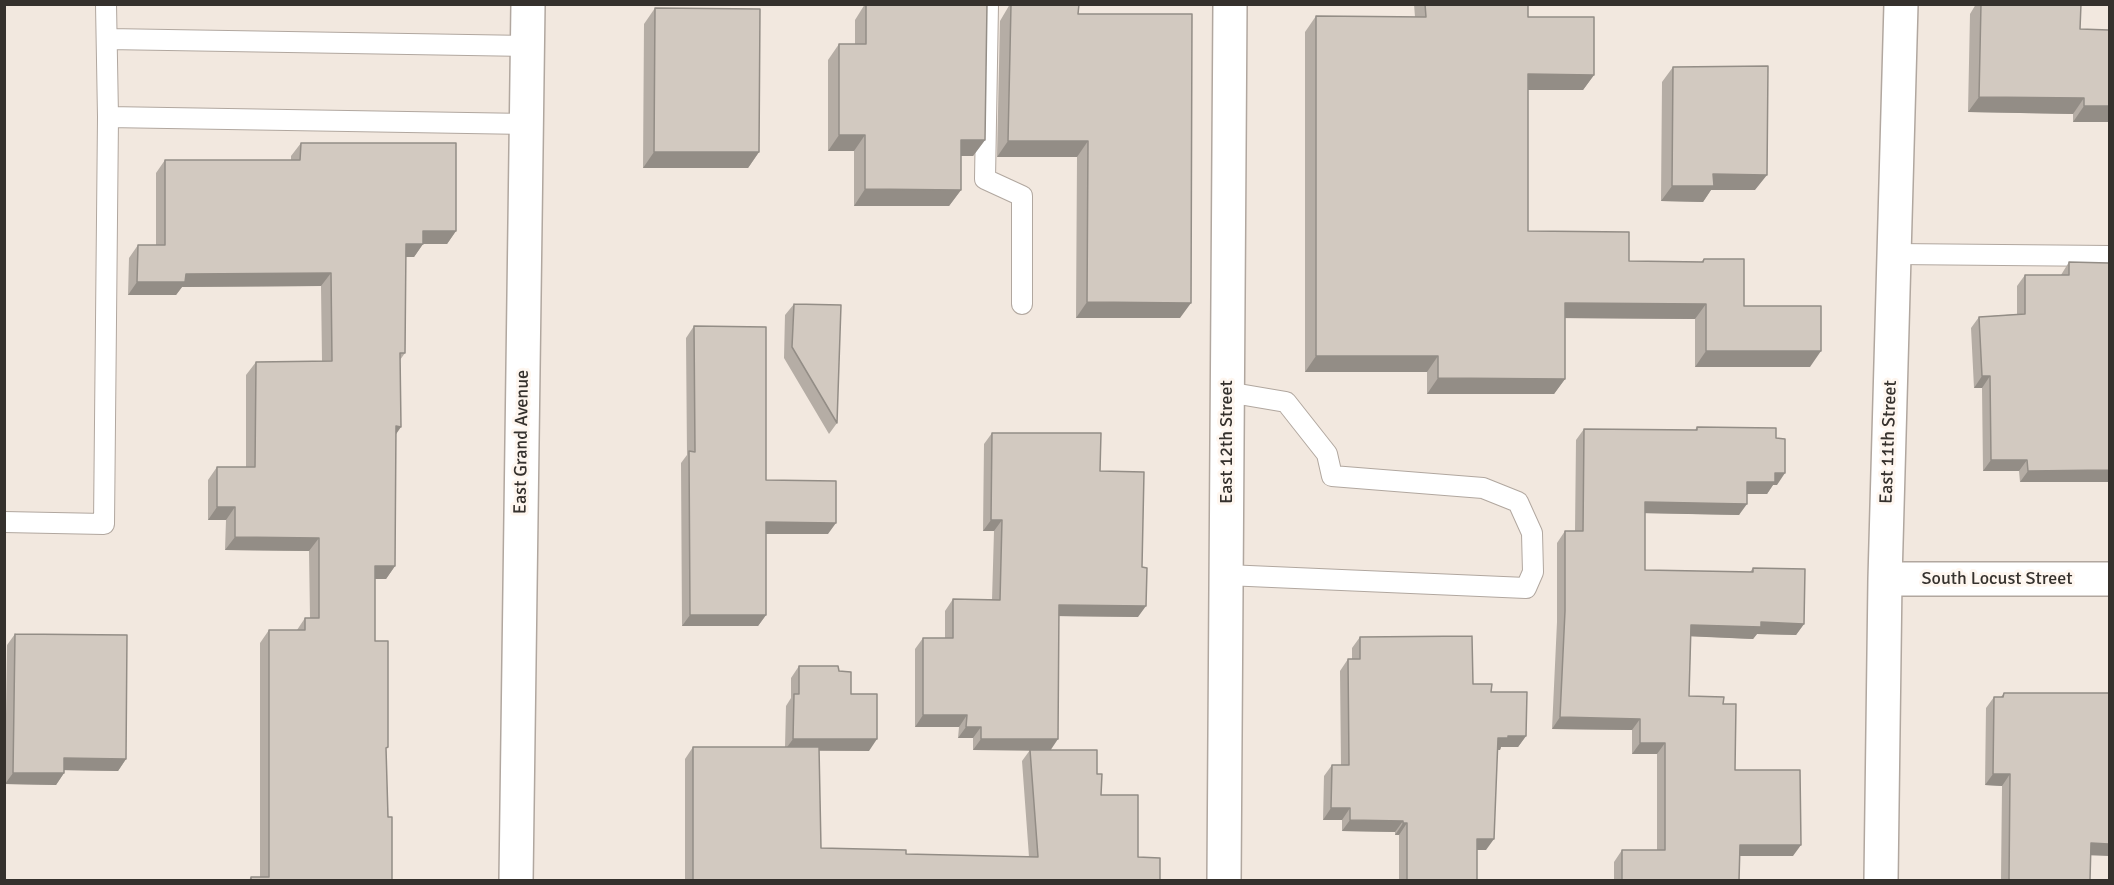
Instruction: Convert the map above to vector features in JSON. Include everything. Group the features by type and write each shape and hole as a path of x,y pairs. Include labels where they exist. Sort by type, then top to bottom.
{"street":[{"name":"East Grand Avenue","path":"516,880 528,4"},
{"name":"East 12th Street","path":"1224,880 1230,4"},
{"name":"East 11th Street","path":"1881,880 1886,579 1901,4"},
{"name":"South Locust Street","path":"1886,579 2109,579"}],"lane":[{"path":"4,522 104,524 108,117 106,4"},
{"path":"988,4 985,179 1022,196 1022,304"},
{"path":"108,39 528,46"},
{"path":"108,117 527,124"},
{"path":"1895,254 2109,256"},
{"path":"1226,575 1526,588 1533,572 1532,533 1518,502 1483,488 1332,476 1327,454 1286,402 1227,392"}],"building":[{"path":"866,4 987,4 985,140 961,140 961,190 865,189 865,135 839,135 839,44 866,44"},
{"path":"1079,4 1078,14 1192,14 1191,303 1087,302 1088,141 1008,141 1011,5"},
{"path":"1425,4 1528,4 1528,17 1594,17 1594,75 1528,74 1528,231 1629,232 1629,261 1703,262 1704,259 1744,259 1744,306 1821,306 1821,351 1706,351 1706,304 1565,303 1565,379 1438,378 1438,356 1316,356 1316,16 1426,17"},
{"path":"1981,4 2081,4 2080,29 2109,30 2109,106 2084,106 2084,98 1979,97"},
{"path":"655,8 760,9 759,152 654,152"},
{"path":"1768,66 1767,175 1713,174 1714,186 1672,186 1673,67"},
{"path":"301,143 456,143 456,231 423,231 423,244 406,244 405,353 400,353 401,427 396,426 395,566 375,566 375,641 388,641 388,747 386,748 388,817 392,817 392,880 251,880 251,877 269,877 269,630 305,630 305,618 319,618 319,538 235,537 235,507 217,507 217,467 255,467 256,362 332,361 331,273 186,274 185,282 137,282 138,245 165,245 165,160 300,160"},
{"path":"2069,262 2109,263 2109,470 2028,471 2027,460 1991,460 1990,376 1982,376 1979,317 2025,314 2025,275 2069,275"},
{"path":"794,304 841,305 837,423 792,347"},
{"path":"694,326 766,327 766,480 836,481 836,523 766,522 766,615 690,615 689,451 695,452"},
{"path":"1697,427 1776,428 1776,438 1785,439 1785,473 1775,473 1775,482 1747,482 1747,504 1645,502 1645,570 1753,572 1753,568 1805,569 1804,624 1761,622 1761,627 1691,625 1689,696 1724,697 1723,704 1736,704 1735,770 1800,770 1801,845 1740,845 1739,880 1622,880 1622,850 1665,850 1665,743 1640,743 1640,719 1560,717 1565,611 1565,531 1583,531 1584,429 1697,430"},
{"path":"992,433 1101,433 1100,471 1144,472 1142,567 1147,568 1146,606 1059,605 1058,739 981,739 981,727 966,727 967,715 923,715 923,638 953,638 953,599 1000,600 1002,520 991,520"},
{"path":"15,634 127,635 126,759 64,758 64,773 13,773"},
{"path":"1472,636 1473,684 1492,684 1491,692 1527,692 1526,736 1498,738 1494,839 1477,839 1477,880 1407,880 1407,823 1350,820 1350,808 1331,808 1332,765 1349,765 1348,659 1360,659 1360,637"},
{"path":"799,666 838,666 839,671 851,672 851,694 877,694 877,739 793,739 794,694 799,694"},
{"path":"2004,693 2109,693 2109,844 2091,843 2090,880 2009,880 2010,774 1993,774 1994,697 2003,697"},
{"path":"693,747 819,747 821,848 906,850 906,854 1038,857 1030,750 1097,750 1097,774 1102,774 1101,795 1138,795 1138,857 1160,858 1160,880 693,880"}]}
